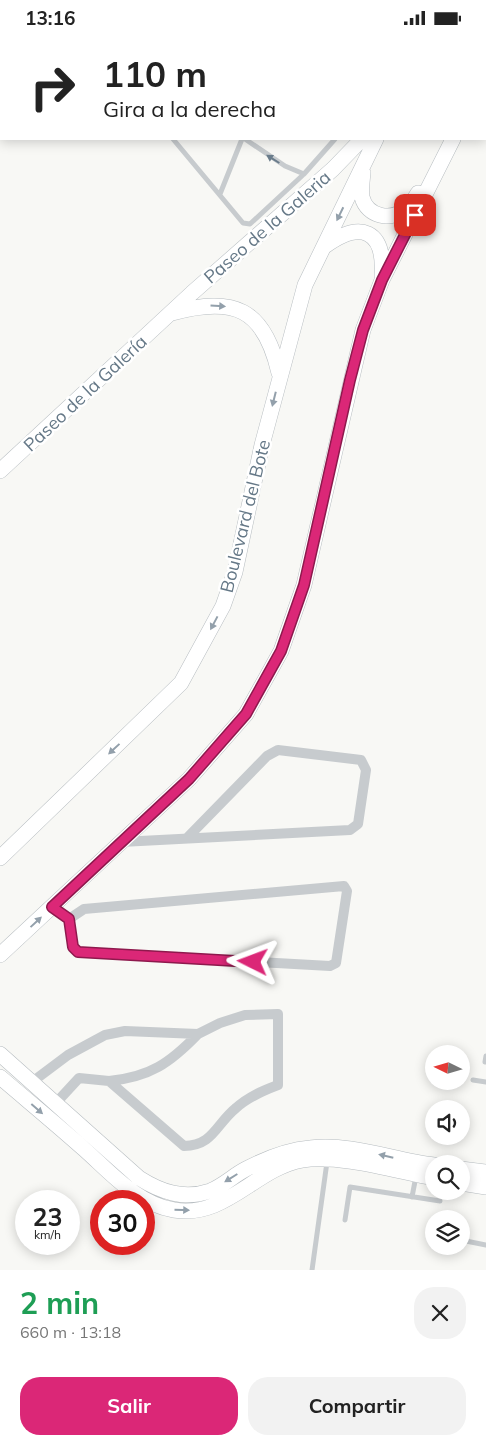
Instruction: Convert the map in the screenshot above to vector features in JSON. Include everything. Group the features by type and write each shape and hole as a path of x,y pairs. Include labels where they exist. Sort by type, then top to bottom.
{"main road":[{"name":"Paseo de la Galeria","path":"170,314 333,169 361,140"},
{"name":"Boulevard del Bote","path":"0,857 181,683 223,606 235,572 280,376 305,285 376,140"},
{"path":"0,955 189,779 246,714 281,651 304,585 363,330 382,280 452,140"},
{"path":"364,164 362,198 369,211 384,217 395,215 406,209 440,165"},
{"path":"324,247 341,235 352,232 368,235 378,244 382,254 382,280"},
{"path":"170,314 210,305 225,306 244,311 256,321 268,338 280,376"},
{"name":"Paseo de la Galería","path":"0,471 170,314"},
{"path":"0,844 21,836"},
{"path":"0,1054 55,1104 89,1143"},
{"path":"2,1078 139,1179 160,1191 187,1195 211,1190 245,1169 285,1152 329,1153 355,1149 423,1168"},
{"path":"470,1170 486,1172"},
{"path":"470,1184 486,1187"}],"street":[{"path":"121,842 350,830 358,824 366,770 361,760 278,750 267,756 187,838"},
{"path":"52,907 69,919 73,947 78,952 330,966 336,963 348,891 344,886 84,909 69,919"},
{"path":"55,1104 79,1078 109,1081 132,1079 157,1070 175,1057 198,1034 220,1023 245,1015 278,1014 278,1085 254,1094 236,1108 207,1141 197,1146 184,1146 109,1081"},
{"path":"32,1082 68,1055 105,1035 125,1031 198,1034"}],"lane":[{"path":"174,140 243,223 250,224 304,174 334,140"},
{"path":"220,195 244,140"},
{"path":"246,140 285,166 304,174"},
{"path":"2,1078 18,1070"},
{"path":"473,1080 486,1082"},
{"path":"312,1270 329,1153"},
{"path":"412,1197 423,1168"},
{"path":"344,1220 350,1187 440,1201"},
{"path":"470,1242 486,1245"}],"route":[{"path":"253,962 78,952 73,947 69,919 52,907 189,779 246,714 281,651 304,585 363,330 382,280 415,215"}]}
